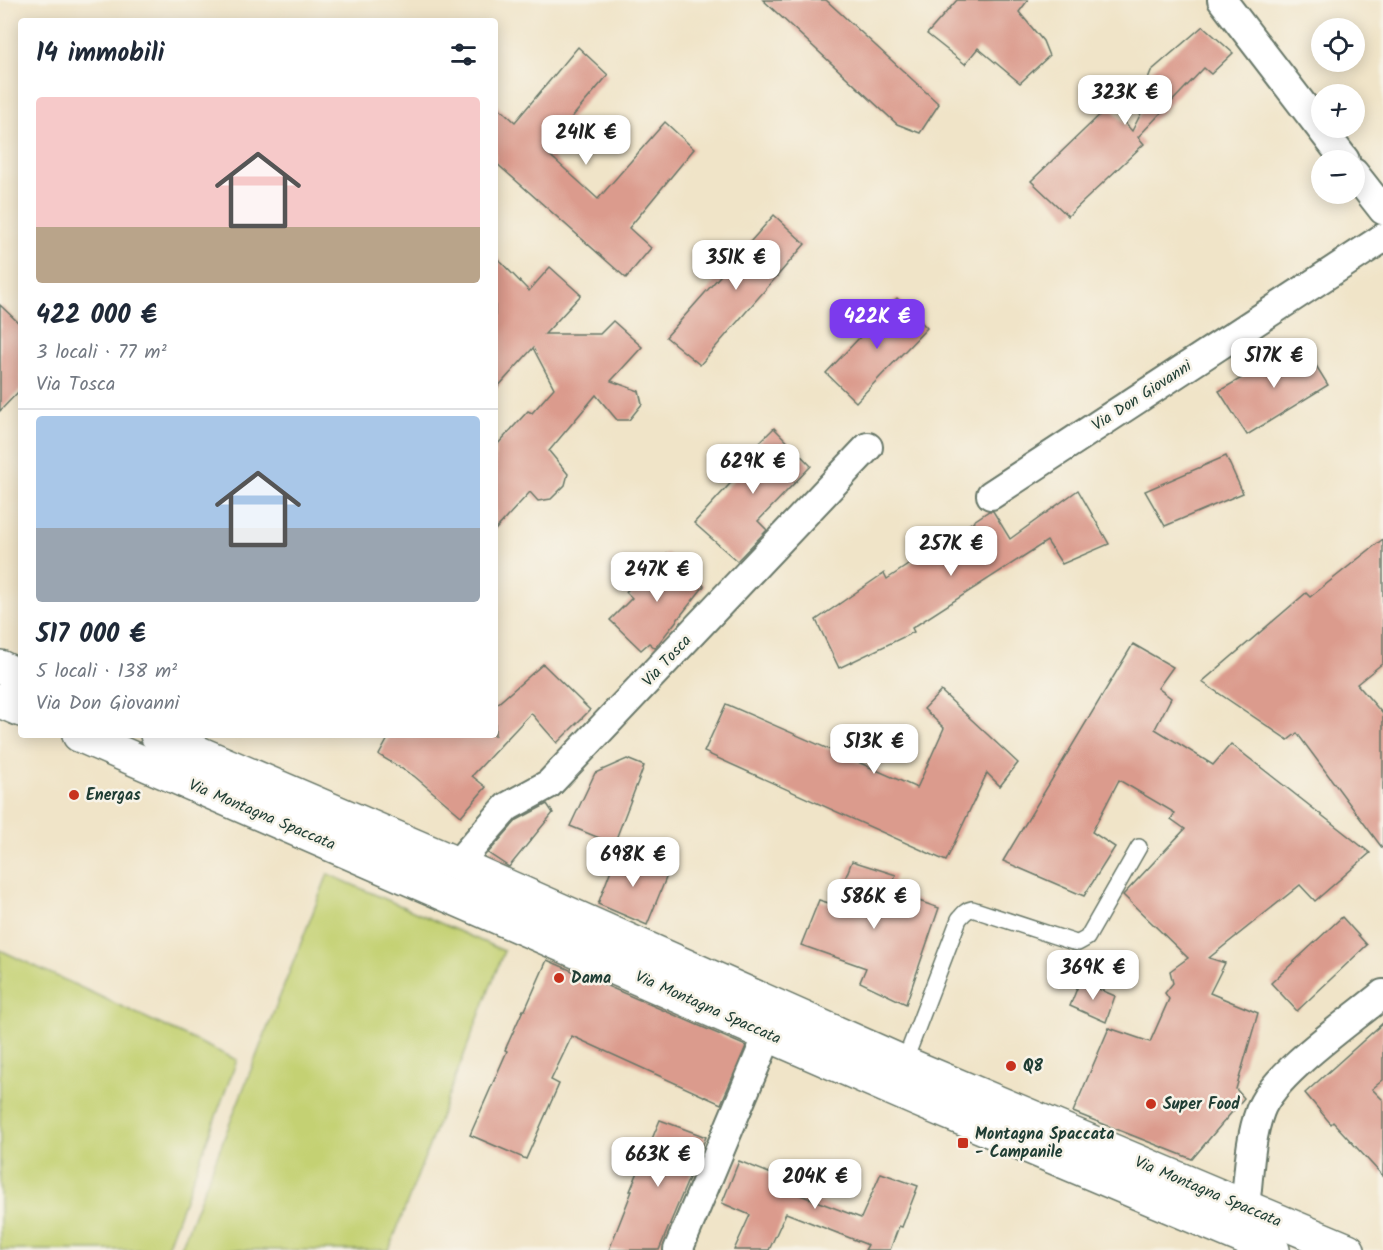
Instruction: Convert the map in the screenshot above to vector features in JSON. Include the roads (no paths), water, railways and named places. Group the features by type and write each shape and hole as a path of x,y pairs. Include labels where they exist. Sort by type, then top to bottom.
{"main road":[{"path":"0,668 18,675"},
{"path":"0,701 18,709"},
{"name":"Via Montagna Spaccata","path":"86,738 768,1035 1272,1250"},
{"name":"Via Montagna Spaccata","path":"164,738 457,864 904,1063 1348,1250"}],"street":[{"path":"1222,0 1337,150"},
{"path":"1365,186 1383,210"},
{"name":"Via Don Giovanni","path":"991,495 1383,238"},
{"name":"Via Tosca","path":"457,864 507,807 549,784 868,447"},
{"path":"1245,1207 1260,1110 1272,1090 1287,1073 1383,994"},
{"path":"678,1250 768,1035"}],"lane":[{"path":"904,1063 962,915 972,909 1073,942 1083,942 1088,938 1139,847"}],"place":[{"name":"Energas","path":"74,795"},
{"name":"Dama","path":"559,978"},
{"name":"Q8","path":"1011,1066"},
{"name":"Super Food","path":"1151,1104"},
{"name":"Montagna Spaccata - Campanile","path":"963,1143"}]}
